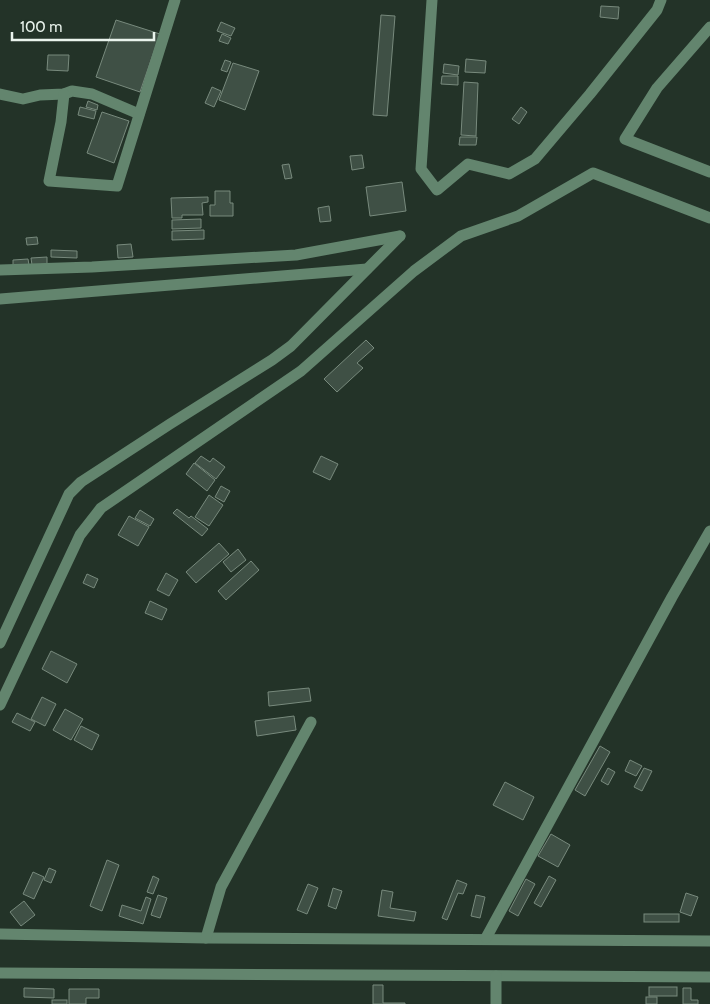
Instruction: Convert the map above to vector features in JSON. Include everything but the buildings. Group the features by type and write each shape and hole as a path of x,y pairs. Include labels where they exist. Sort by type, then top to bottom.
{"street":[{"path":"64,94 61,122 49,181 117,186 175,0"},
{"path":"432,0 421,169 437,190 468,164 509,174 535,159 651,18 662,0"},
{"path":"710,28 657,88 625,139 710,172"},
{"path":"0,94 23,99 40,95 64,94 72,91 92,94 139,114"},
{"path":"0,704 80,534 101,508 301,371 414,271 461,236 518,216 594,173 710,218"},
{"path":"0,270 92,267 296,255 400,236 291,346 81,482 69,494 0,642"},
{"path":"0,299 367,269"},
{"path":"486,938 710,531"},
{"path":"206,938 221,887 311,722"},
{"path":"0,934 206,938 486,938 710,941"},
{"path":"0,973 710,977"},
{"path":"496,976 496,1004"}]}
